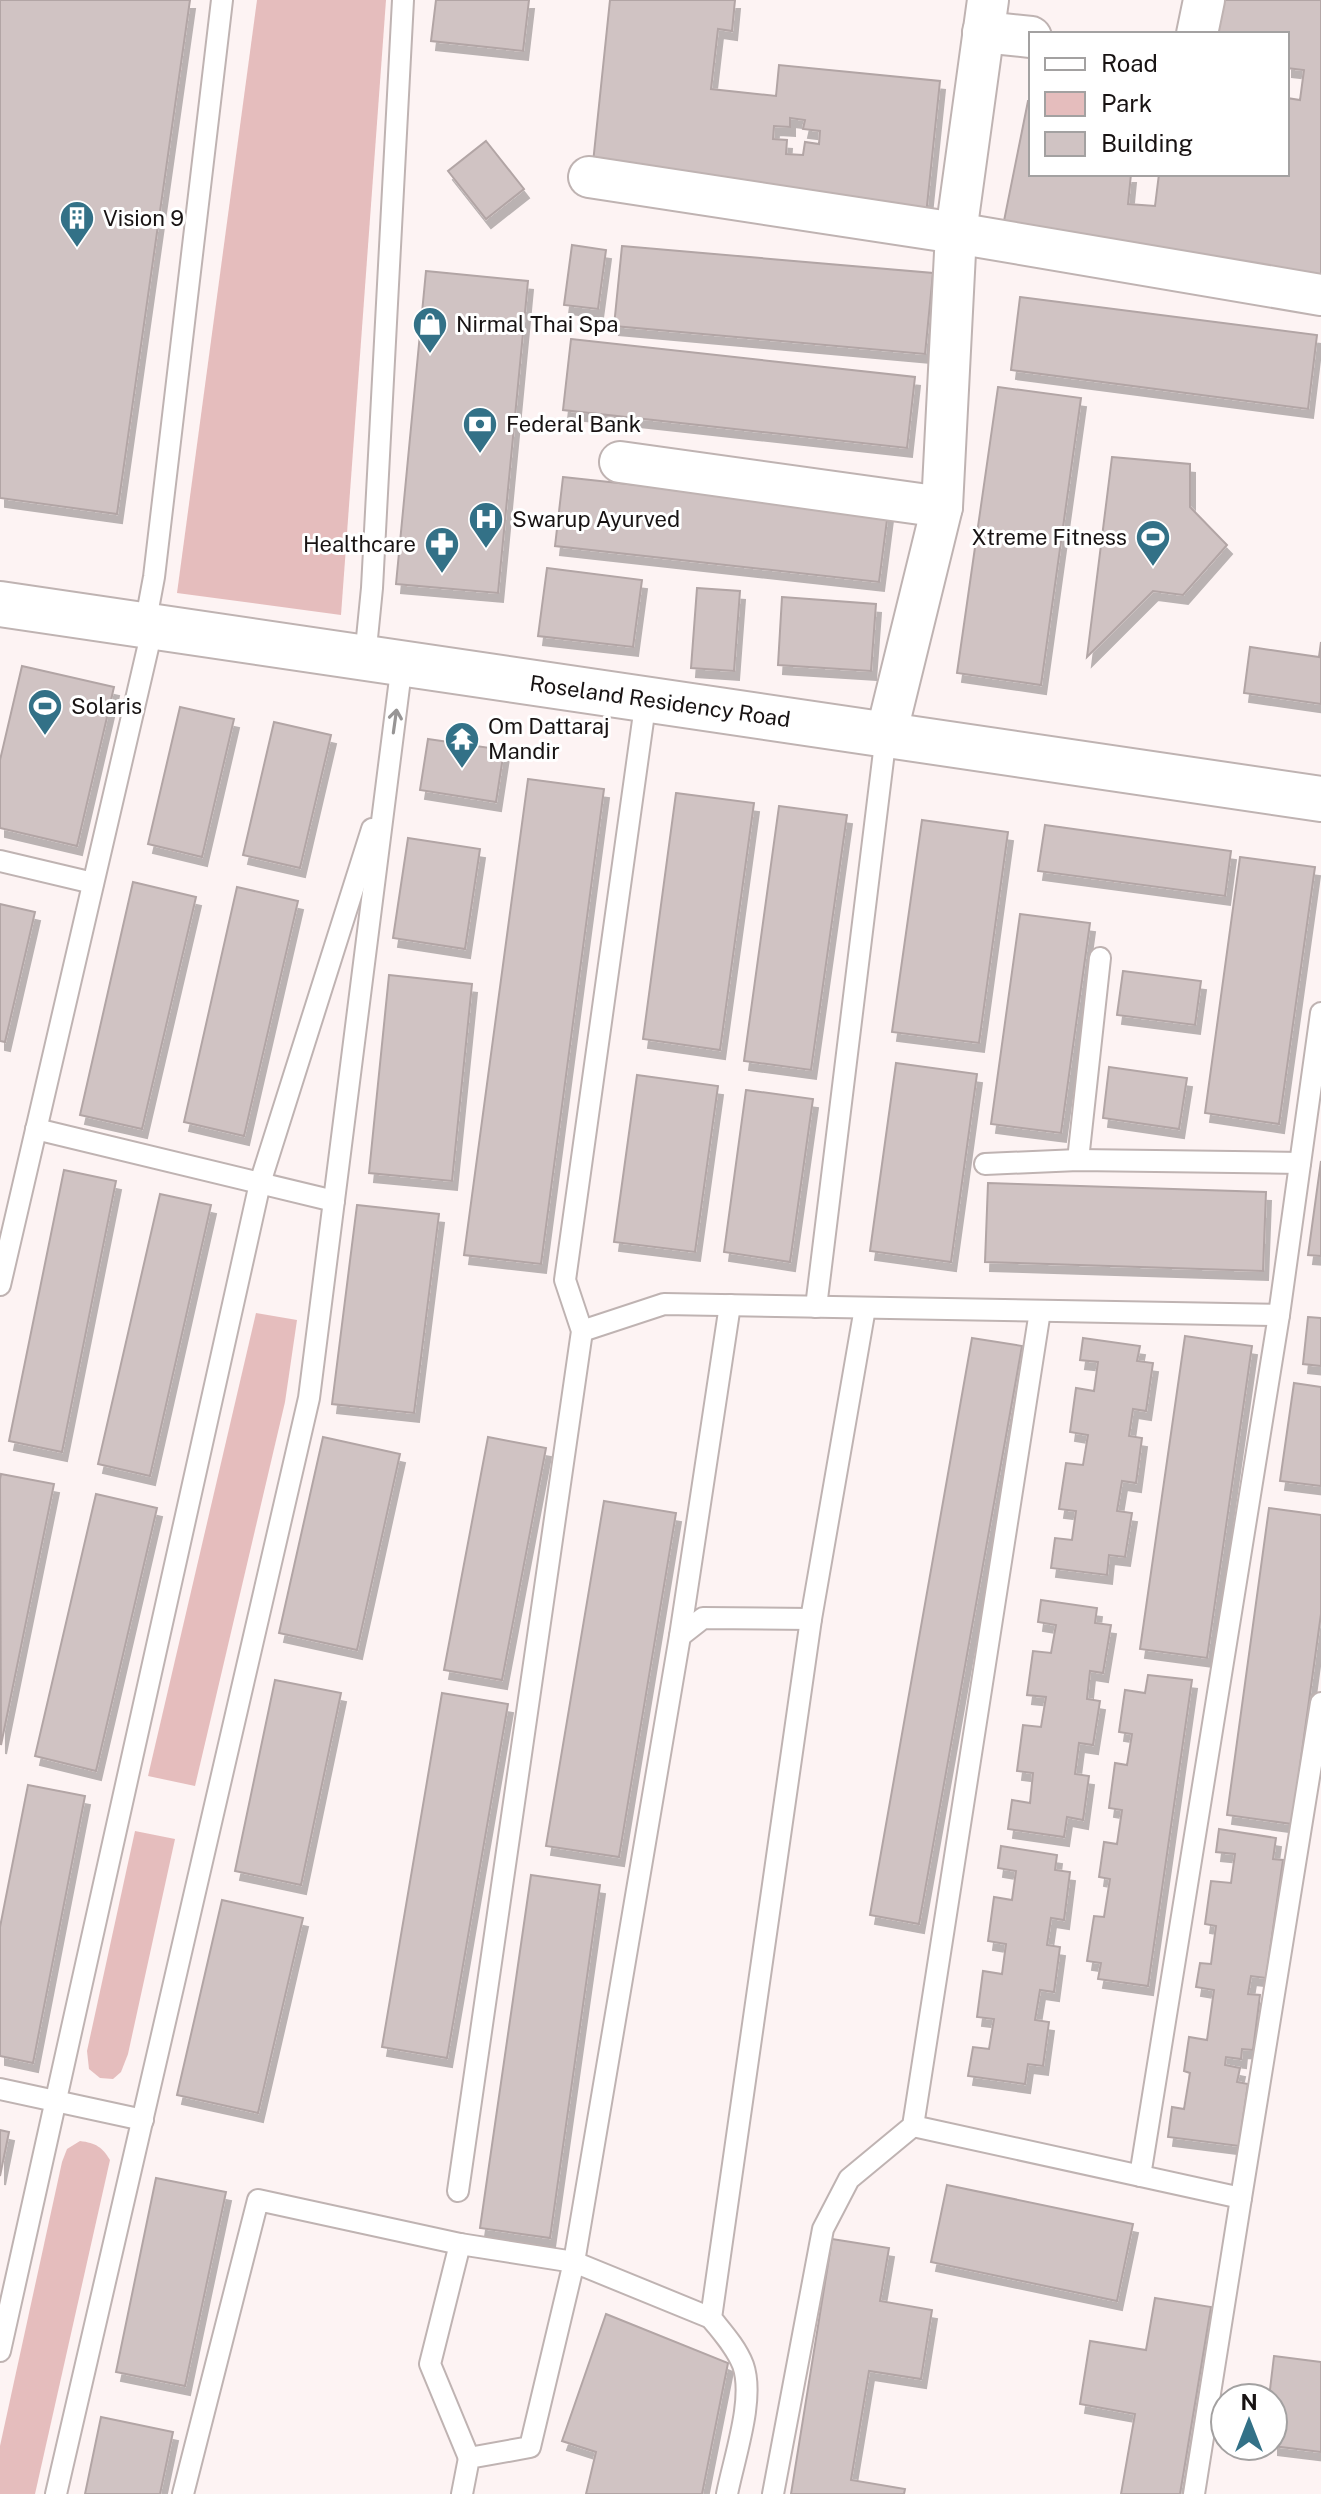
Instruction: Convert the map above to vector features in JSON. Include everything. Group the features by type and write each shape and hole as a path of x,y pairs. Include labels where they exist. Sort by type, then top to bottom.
{"street":[{"path":"1197,32 1204,0"},
{"path":"886,735 942,507 956,233 986,16 1029,36"},
{"path":"589,177 956,233 1321,295"},
{"path":"620,462 942,507"},
{"name":"Roseland Residency Road","path":"0,604 1321,799"}],"lane":[{"path":"0,1285 149,626 222,0"},
{"path":"56,2494 309,1398 388,778 384,660 372,588 403,0"},
{"path":"458,2191 582,1331 565,1280 646,699"},
{"path":"816,1307 886,735"},
{"path":"0,2351 260,1183 388,778"},
{"path":"0,861 93,883"},
{"path":"1078,1160 1100,958"},
{"path":"1140,2176 1279,1315 1321,1013"},
{"path":"36,1129 334,1201"},
{"path":"985,1164 1078,1160 1300,1163"},
{"path":"582,1331 664,1304 1279,1315"},
{"path":"469,2458 530,2447 574,2262 680,1636 730,1305"},
{"path":"711,2318 811,1619 865,1308"},
{"path":"773,2494 823,2229 849,2179 913,2126 1040,1311"},
{"path":"680,1636 703,1618 811,1619"},
{"path":"1194,2494 1321,1703"},
{"path":"0,2089 143,2120"},
{"path":"913,2126 1241,2198"},
{"path":"183,2494 258,2200 460,2244 574,2262 711,2318 732,2344 743,2365 748,2392 727,2494"},
{"path":"460,2244 430,2364 469,2458 462,2494"}],"green space":[{"path":"257,0 386,0 341,615 177,593"},
{"path":"256,1313 297,1320 285,1402 195,1786 148,1776"},
{"path":"135,1831 175,1839 128,2054 121,2072 113,2079 100,2078 89,2069 87,2051"},
{"path":"80,2141 98,2146 110,2160 35,2494 0,2494 0,2446 62,2162 67,2149"}],"building":[{"name":"Vision 9","path":"0,0 190,0 117,514 0,498"},
{"path":"436,0 529,0 523,51 431,41"},
{"path":"610,0 735,0 732,31 718,29 711,89 776,96 779,65 940,81 926,215 591,182","holes":["790,118 805,120 803,129 820,131 819,144 805,142 803,155 786,154 787,140 773,139 774,126 790,127"]},
{"path":"1219,0 1321,0 1321,282 1003,226 1028,101 1029,176 1131,176 1128,204 1155,206 1159,176 1289,176 1289,98 1300,100 1304,70 1289,68 1289,32 1215,32"},
{"path":"486,141 524,189 486,219 448,171"},
{"path":"572,245 606,250 598,309 564,305"},
{"path":"622,246 933,273 925,354 614,326"},
{"path":"426,271 528,281 498,593 396,584"},
{"path":"1020,297 1317,335 1308,409 1011,370"},
{"path":"571,339 915,377 907,448 563,410"},
{"path":"998,387 1081,398 1041,685 957,673"},
{"name":"Xtreme Fitness","path":"1112,457 1190,464 1190,507 1227,545 1183,595 1153,591 1087,657"},
{"path":"563,477 888,512 879,582 555,546"},
{"path":"547,568 642,580 633,647 538,636"},
{"path":"697,588 740,591 734,671 691,668"},
{"path":"782,597 876,604 871,671 778,665"},
{"path":"1321,642 1321,704 1244,693 1250,647 1319,657"},
{"path":"22,666 114,687 77,846 0,828 0,760"},
{"path":"180,707 234,719 202,857 148,844"},
{"path":"274,722 331,735 300,868 243,855"},
{"name":"Om Dattaraj Mandir","path":"428,739 504,750 496,802 420,790"},
{"path":"528,779 604,789 541,1264 464,1255"},
{"path":"676,793 754,803 720,1050 643,1039"},
{"path":"779,806 847,815 811,1070 744,1061"},
{"path":"922,820 1008,832 979,1043 892,1032"},
{"path":"1045,825 1231,851 1225,896 1038,871"},
{"path":"408,838 480,849 465,949 393,938"},
{"path":"1240,857 1315,867 1279,1124 1205,1113"},
{"path":"133,882 196,897 142,1129 80,1115"},
{"path":"237,887 298,901 244,1136 184,1122"},
{"path":"0,904 35,912 5,1042 0,1041"},
{"path":"1020,914 1090,923 1061,1133 991,1124"},
{"path":"1123,971 1201,981 1195,1025 1117,1015"},
{"path":"389,975 472,984 452,1181 369,1173"},
{"path":"896,1063 977,1074 951,1262 870,1251"},
{"path":"1109,1067 1187,1078 1179,1129 1103,1118"},
{"path":"637,1075 718,1086 695,1252 614,1242"},
{"path":"746,1090 813,1099 790,1262 724,1252"},
{"path":"1321,1161 1321,1256 1308,1255"},
{"path":"64,1170 116,1181 62,1452 9,1441"},
{"path":"988,1183 1266,1192 1263,1271 985,1262"},
{"path":"160,1194 211,1205 150,1476 98,1464"},
{"path":"357,1205 439,1214 414,1413 332,1404"},
{"path":"1308,1317 1321,1318 1321,1366 1303,1364"},
{"path":"1185,1336 1252,1346 1207,1658 1140,1649"},
{"path":"972,1338 1022,1346 919,1924 870,1915"},
{"path":"1083,1338 1140,1346 1137,1361 1153,1363 1146,1411 1133,1409 1129,1436 1142,1438 1136,1483 1122,1481 1117,1511 1132,1513 1125,1557 1109,1555 1107,1575 1051,1568 1055,1538 1072,1540 1076,1511 1059,1509 1066,1463 1083,1465 1088,1435 1070,1432 1076,1388 1094,1391 1098,1362 1080,1360"},
{"path":"1294,1383 1321,1387 1321,1486 1280,1481"},
{"path":"323,1437 400,1454 357,1650 279,1633"},
{"path":"488,1437 546,1448 502,1680 444,1670"},
{"path":"1,1474 54,1484 1,1745 0,1479"},
{"path":"96,1494 157,1508 96,1771 35,1756"},
{"path":"604,1501 676,1513 619,1857 546,1846"},
{"path":"1269,1508 1321,1515 1321,1614 1292,1824 1227,1815"},
{"path":"1041,1600 1097,1608 1095,1623 1111,1625 1103,1673 1090,1671 1087,1699 1100,1701 1093,1745 1079,1743 1075,1774 1089,1776 1083,1820 1067,1817 1064,1837 1008,1829 1012,1800 1030,1803 1033,1773 1017,1771 1023,1725 1041,1727 1046,1697 1027,1695 1033,1651 1051,1653 1056,1625 1038,1622"},
{"path":"1148,1675 1192,1680 1148,1986 1098,1979 1101,1963 1087,1961 1094,1916 1104,1917 1110,1879 1099,1877 1104,1842 1117,1844 1122,1810 1109,1808 1115,1763 1127,1765 1132,1734 1119,1732 1125,1690 1145,1693"},
{"path":"275,1680 341,1693 301,1885 235,1871"},
{"path":"442,1693 508,1704 447,2058 382,2047"},
{"path":"28,1785 85,1796 33,2063 0,2056 0,1927"},
{"path":"1219,1829 1276,1838 1273,1859 1283,1860 1266,1978 1251,1976 1248,1994 1260,1995 1253,2050 1242,2049 1241,2059 1226,2057 1225,2065 1240,2068 1237,2082 1248,2084 1239,2146 1168,2137 1172,2107 1184,2109 1190,2073 1184,2071 1189,2037 1207,2040 1214,1990 1196,1987 1200,1963 1211,1964 1216,1926 1205,1924 1211,1881 1231,1883 1235,1854 1216,1852"},
{"path":"1001,1846 1057,1855 1055,1870 1070,1872 1064,1920 1051,1918 1047,1945 1060,1947 1054,1992 1040,1990 1035,2020 1049,2022 1043,2066 1028,2064 1025,2084 968,2076 973,2047 989,2049 994,2019 977,2017 983,1971 1002,1974 1006,1944 988,1941 994,1897 1012,1900 1016,1871 998,1868"},
{"path":"531,1875 600,1885 550,2238 480,2228"},
{"path":"222,1900 303,1918 258,2113 177,2095"},
{"path":"0,2130 9,2132 0,2176"},
{"path":"156,2178 226,2192 185,2386 116,2372"},
{"path":"947,2185 1133,2224 1117,2301 931,2262"},
{"path":"832,2239 889,2248 880,2301 932,2310 921,2379 869,2371 851,2480 905,2489 904,2494 791,2494"},
{"path":"1155,2298 1211,2307 1180,2494 1121,2494 1135,2414 1080,2404 1090,2341 1146,2350"},
{"path":"606,2314 728,2363 702,2494 586,2494 596,2452 562,2441"},
{"path":"1274,2356 1321,2362 1321,2452 1289,2448 1289,2382 1271,2382"},
{"path":"101,2417 173,2432 160,2494 85,2494"}],"place":[{"name":"Vision 9","path":"77,249"},
{"name":"Nirmal Thai Spa","path":"430,355"},
{"name":"Federal Bank","path":"480,455"},
{"name":"Swarup Ayurved","path":"486,550"},
{"name":"Xtreme Fitness","path":"1153,568"},
{"name":"Healthcare","path":"442,575"},
{"name":"Solaris","path":"45,737"},
{"name":"Om Dattaraj Mandir","path":"462,770"}]}
